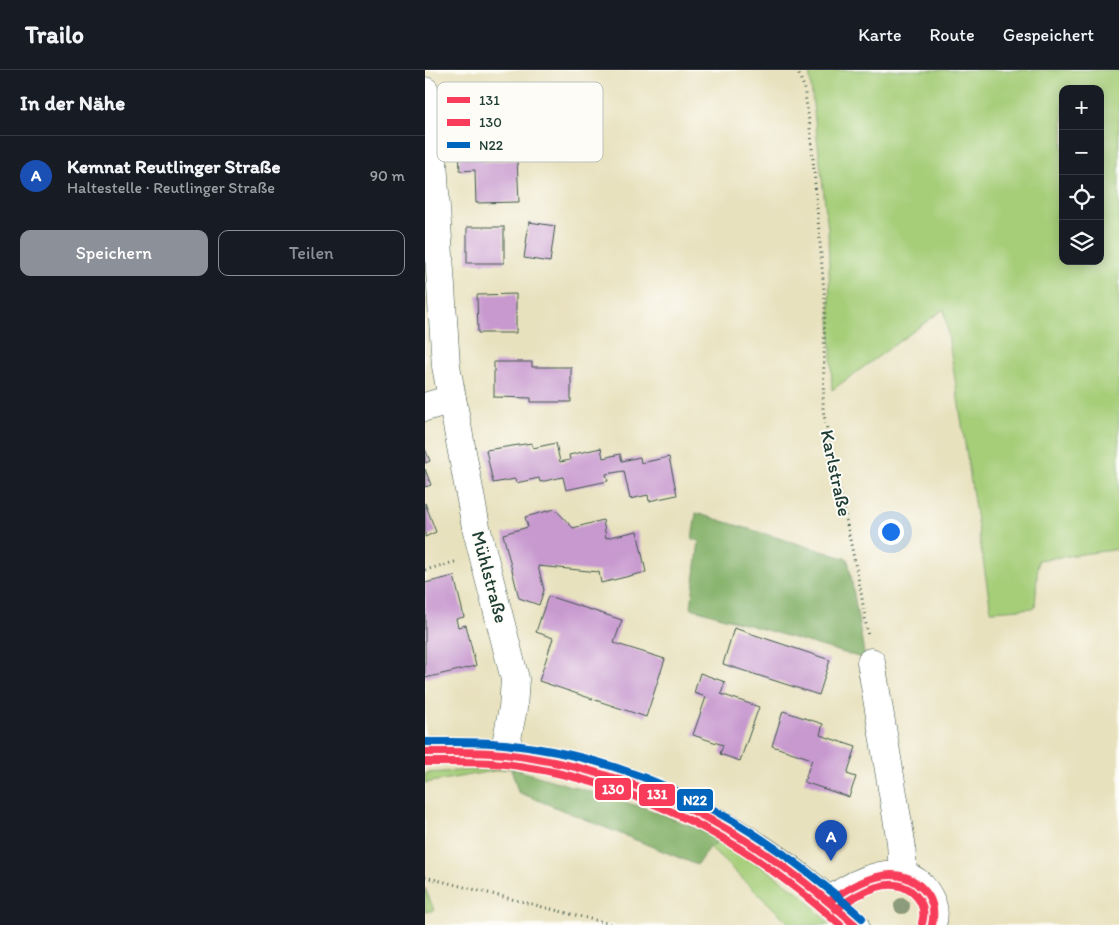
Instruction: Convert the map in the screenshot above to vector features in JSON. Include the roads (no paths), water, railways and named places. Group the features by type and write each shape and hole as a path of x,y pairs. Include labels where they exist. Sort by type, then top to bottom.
{"street":[{"name":"Mühlstraße","path":"425,91 432,152 432,255 452,399 462,458 483,554 515,679 513,708 504,754"},
{"path":"425,408 452,399"},
{"path":"871,662 901,842 903,874"},
{"path":"425,752 504,754 560,763 637,785 700,812 787,865 855,925"},
{"path":"830,901 853,885 867,880 903,874 919,883 930,899 935,916 933,925"}],"place":[{"name":"Kemnat Reutlinger Straße","path":"831,861"}]}
